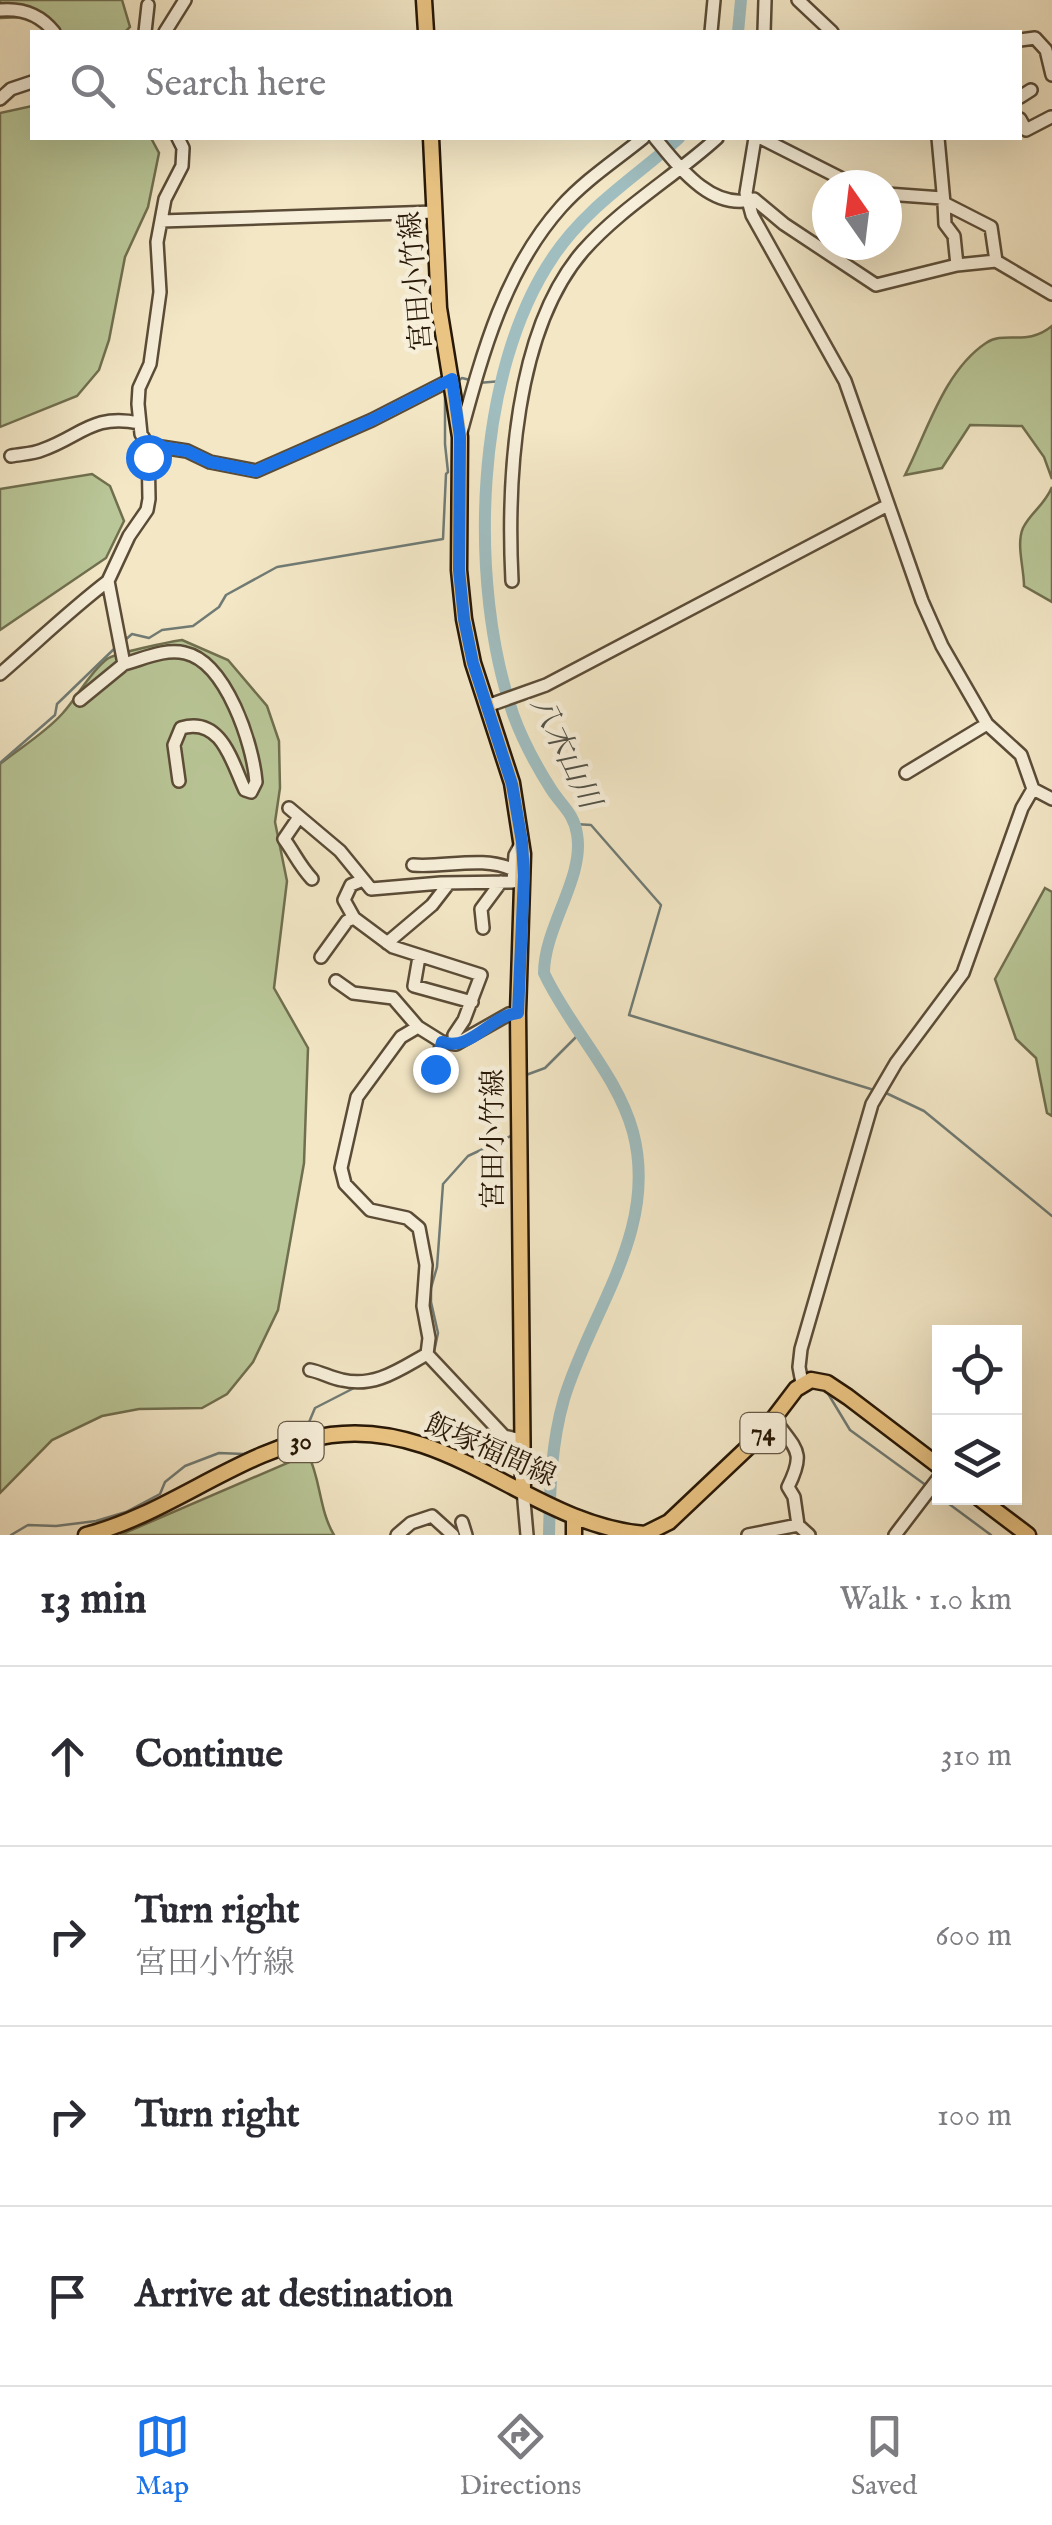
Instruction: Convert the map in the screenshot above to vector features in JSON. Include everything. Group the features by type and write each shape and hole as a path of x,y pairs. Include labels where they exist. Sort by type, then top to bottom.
{"main road":[{"path":"424,0 426,30"},
{"name":"宮田小竹線","path":"431,140 440,308 460,437 459,570 464,619 492,704 522,842 518,1013 521,1440 528,1493"},
{"name":"74","path":"571,1516 632,1533 654,1533 774,1419 802,1383 819,1380 932,1461"},
{"name":"飯塚福間線","path":"86,1535 134,1518 283,1448 330,1436 376,1434 422,1443 528,1493 571,1516 574,1535"},
{"path":"988,1505 1028,1535"}],"street":[{"path":"165,30 185,0"},
{"path":"711,30 714,0"},
{"path":"766,6 779,0"},
{"path":"798,0 830,30"},
{"path":"145,30 148,5"},
{"path":"0,10 18,9 34,14 52,30"},
{"path":"1022,40 1035,38 1043,44 1052,75"},
{"path":"0,99 12,89 30,83"},
{"path":"1022,123 1026,130 1050,117"},
{"path":"0,674 108,581 129,536 147,510 148,445 139,423 139,388 150,364 160,292 156,258 161,221 182,166 183,148 179,140"},
{"path":"460,437 497,314 540,234 586,183 640,140"},
{"path":"657,140 682,170 707,191 732,202 754,198 784,224 876,285 957,264 996,261 1052,294"},
{"path":"512,581 512,490 518,439 534,346 547,310 582,252 714,140"},
{"path":"758,140 747,201 845,381 922,601 942,646 988,724 1021,755 1033,788 1052,799"},
{"path":"762,140 823,170"},
{"path":"938,140 945,224 954,236 957,264"},
{"path":"902,196 943,201 991,227 996,261"},
{"path":"161,221 435,212"},
{"path":"148,445 187,451 210,462 256,471 372,420 452,379"},
{"path":"11,456 42,450 104,421 139,423"},
{"path":"492,704 546,685 888,505"},
{"path":"108,581 124,664"},
{"path":"80,700 124,664 170,651 188,653 213,668 235,710 254,766 254,788 251,792 246,790 227,746 218,735 200,726 182,728 176,737 180,780"},
{"path":"906,773 988,724"},
{"path":"802,1383 802,1349 872,1104 896,1063 962,973 1022,808 1033,788"},
{"path":"312,879 298,866 284,839 294,812 340,851 371,889 509,878"},
{"path":"520,937 509,878 522,842"},
{"path":"413,865 490,864 509,878"},
{"path":"483,928 481,909 509,878"},
{"path":"363,880 351,885 344,900 354,918 387,943 481,975 454,1035 456,1044"},
{"path":"387,943 432,905 449,883"},
{"path":"321,957 346,922 354,918"},
{"path":"420,957 414,986 472,1002"},
{"path":"336,981 356,994 393,998 418,1026 442,1042 456,1044 509,1014 518,1013"},
{"path":"418,1026 401,1037 356,1097 342,1168 344,1184 370,1210 407,1218 419,1228 426,1265 423,1306 427,1354 504,1436 521,1440"},
{"path":"435,1069 442,1042"},
{"path":"310,1370 341,1380 375,1380 404,1369 427,1354"},
{"path":"774,1419 796,1450 799,1464 788,1487 794,1497 798,1525 809,1535"},
{"path":"895,1535 932,1486"},
{"path":"527,1535 528,1493"},
{"path":"397,1535 411,1522 432,1516 453,1535"},
{"path":"462,1522 466,1535"},
{"path":"748,1535 798,1525"}],"green space":[{"path":"0,0 122,0 130,27 57,30 26,17 0,18"},
{"path":"30,106 30,140 152,140 159,153 148,207 125,257 109,340 99,370 77,396 0,427 0,113"},
{"path":"1052,326 1052,479 1044,457 1022,426 970,425 942,468 905,475 938,403 971,355 993,339 1034,336"},
{"path":"92,474 110,486 124,521 106,558 0,630 0,489"},
{"path":"1052,487 1052,602 1024,586 1020,541 1026,522"},
{"path":"182,640 228,660 267,706 279,741 280,788 275,822 287,881 274,988 308,1048 304,1163 278,1310 253,1362 227,1394 202,1408 139,1409 102,1416 52,1440 0,1493 0,764 55,721 107,659"},
{"path":"1045,888 1052,892 1052,1116 1047,1113 1036,1058 1016,1039 995,979"},
{"path":"308,1454 334,1535 120,1535"}],"waterway":[{"name":"八木山川","path":"738,30 741,0"},
{"name":"八木山川","path":"549,1535 552,1467 564,1399 630,1236 639,1168 633,1132 616,1090 544,973 550,938 575,867 577,834 570,815 530,753 513,714 499,662 489,604 486,480 507,359 527,305 553,257 596,208 677,140"},
{"path":"455,383 462,378 470,380"},
{"path":"478,383 502,381"},
{"path":"124,641 132,634 149,638 162,630 193,626 219,607 226,595 277,567 443,539 448,472 445,391"},
{"path":"0,763 55,715 57,704 114,649"},
{"path":"575,824 591,825 661,905 629,1015 874,1090"},
{"path":"526,1097 526,1075 545,1068 579,1034"},
{"path":"886,1093 924,1111 1052,1216"},
{"path":"434,1352 438,1333 431,1288 437,1267 443,1184 468,1156 511,1136"},
{"path":"392,1379 425,1362"},
{"path":"11,1535 28,1525 96,1521 126,1512 160,1494 165,1482 185,1466 219,1453 244,1454 296,1433 307,1427 315,1408 356,1387"},
{"path":"827,1392 850,1430 927,1486"},
{"path":"950,1505 991,1535"}],"route":[{"path":"148,457 148,445 160,446 240,470 256,471 372,420 452,379 460,437 459,570 464,619 473,663 512,784 524,876 518,1013 509,1014 462,1042 442,1042 435,1069"}]}
